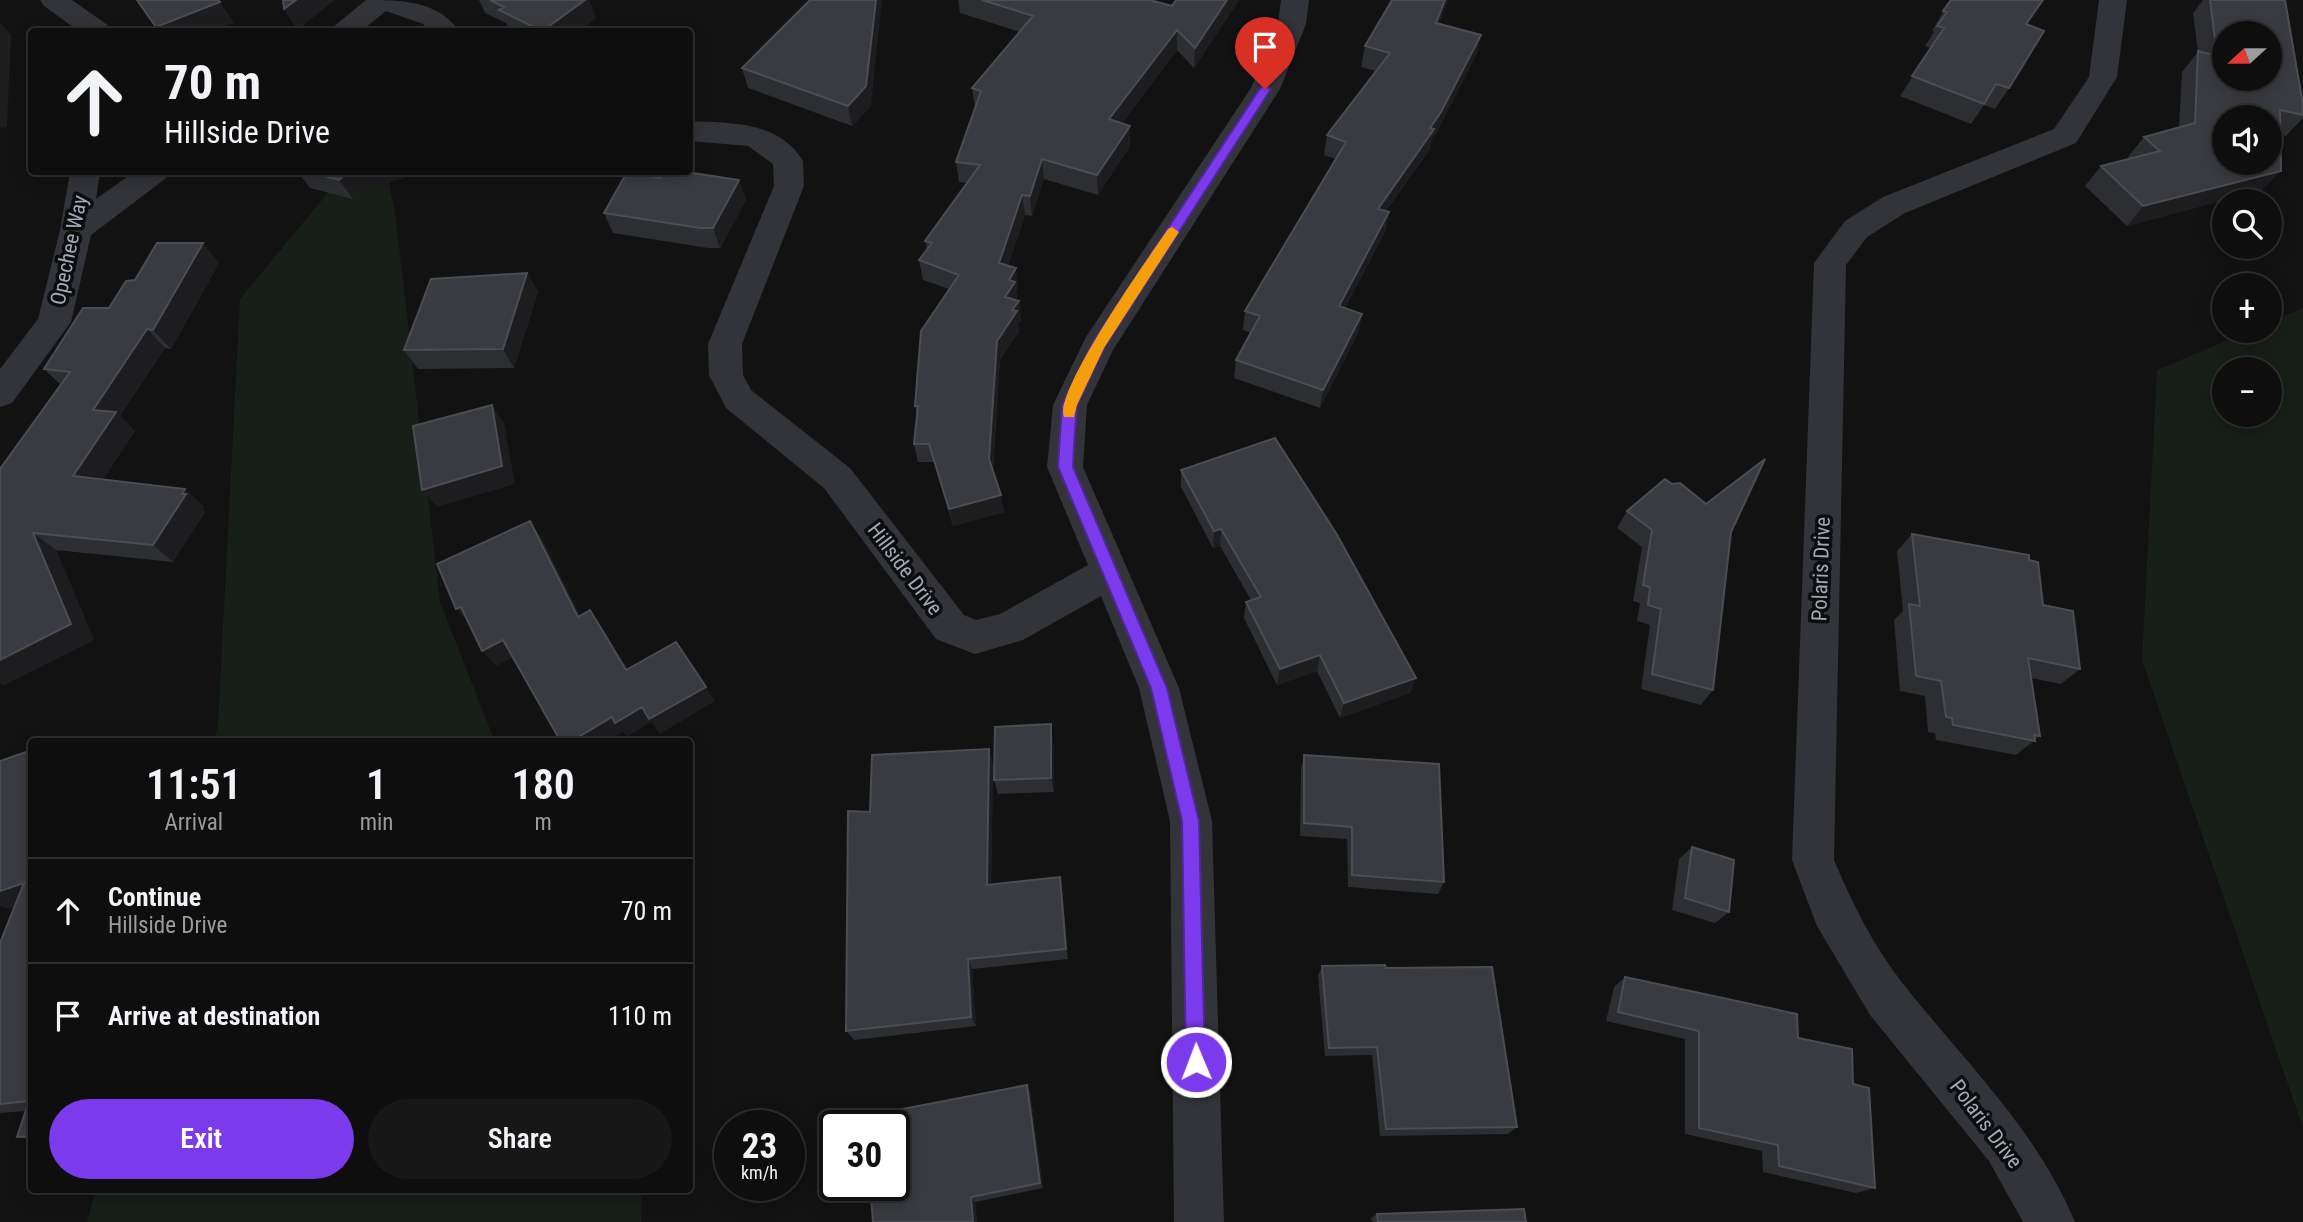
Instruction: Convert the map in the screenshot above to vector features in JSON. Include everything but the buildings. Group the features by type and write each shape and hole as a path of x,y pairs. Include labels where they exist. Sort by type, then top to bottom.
{"street":[{"path":"54,0 93,28"},
{"path":"346,28 383,0 433,18 442,28"},
{"path":"1199,1222 1191,821 1159,688 1065,467 1070,405 1098,346 1265,89 1292,24 1295,0"},
{"name":"Polaris Drive","path":"2050,1222 2006,1144 1886,999 1833,911 1813,860 1830,263 1856,229 1894,205 2065,136 2103,77 2113,0"},
{"name":"Hillside Drive","path":"693,131 754,136 768,143 788,161 789,186 725,344 726,375 738,399 837,478 950,627 975,637 1009,628 1110,572"},
{"name":"Opechee Way","path":"0,394 54,322 76,230 85,175"},
{"path":"76,230 150,175"}],"shaded area":[{"path":"343,175 388,175 396,220 440,602 493,738 215,738 218,724 240,299"},
{"path":"2303,308 2303,1128 2142,660 2157,370 2221,343 2282,343 2282,317"},
{"path":"95,1193 642,1193 641,1222 87,1222"}],"slow traffic":[{"path":"1069,413 1070,405 1098,346 1172,232"}],"route":[{"path":"1196,1062 1191,821 1159,688 1065,467 1070,405 1098,346 1265,89"}]}
